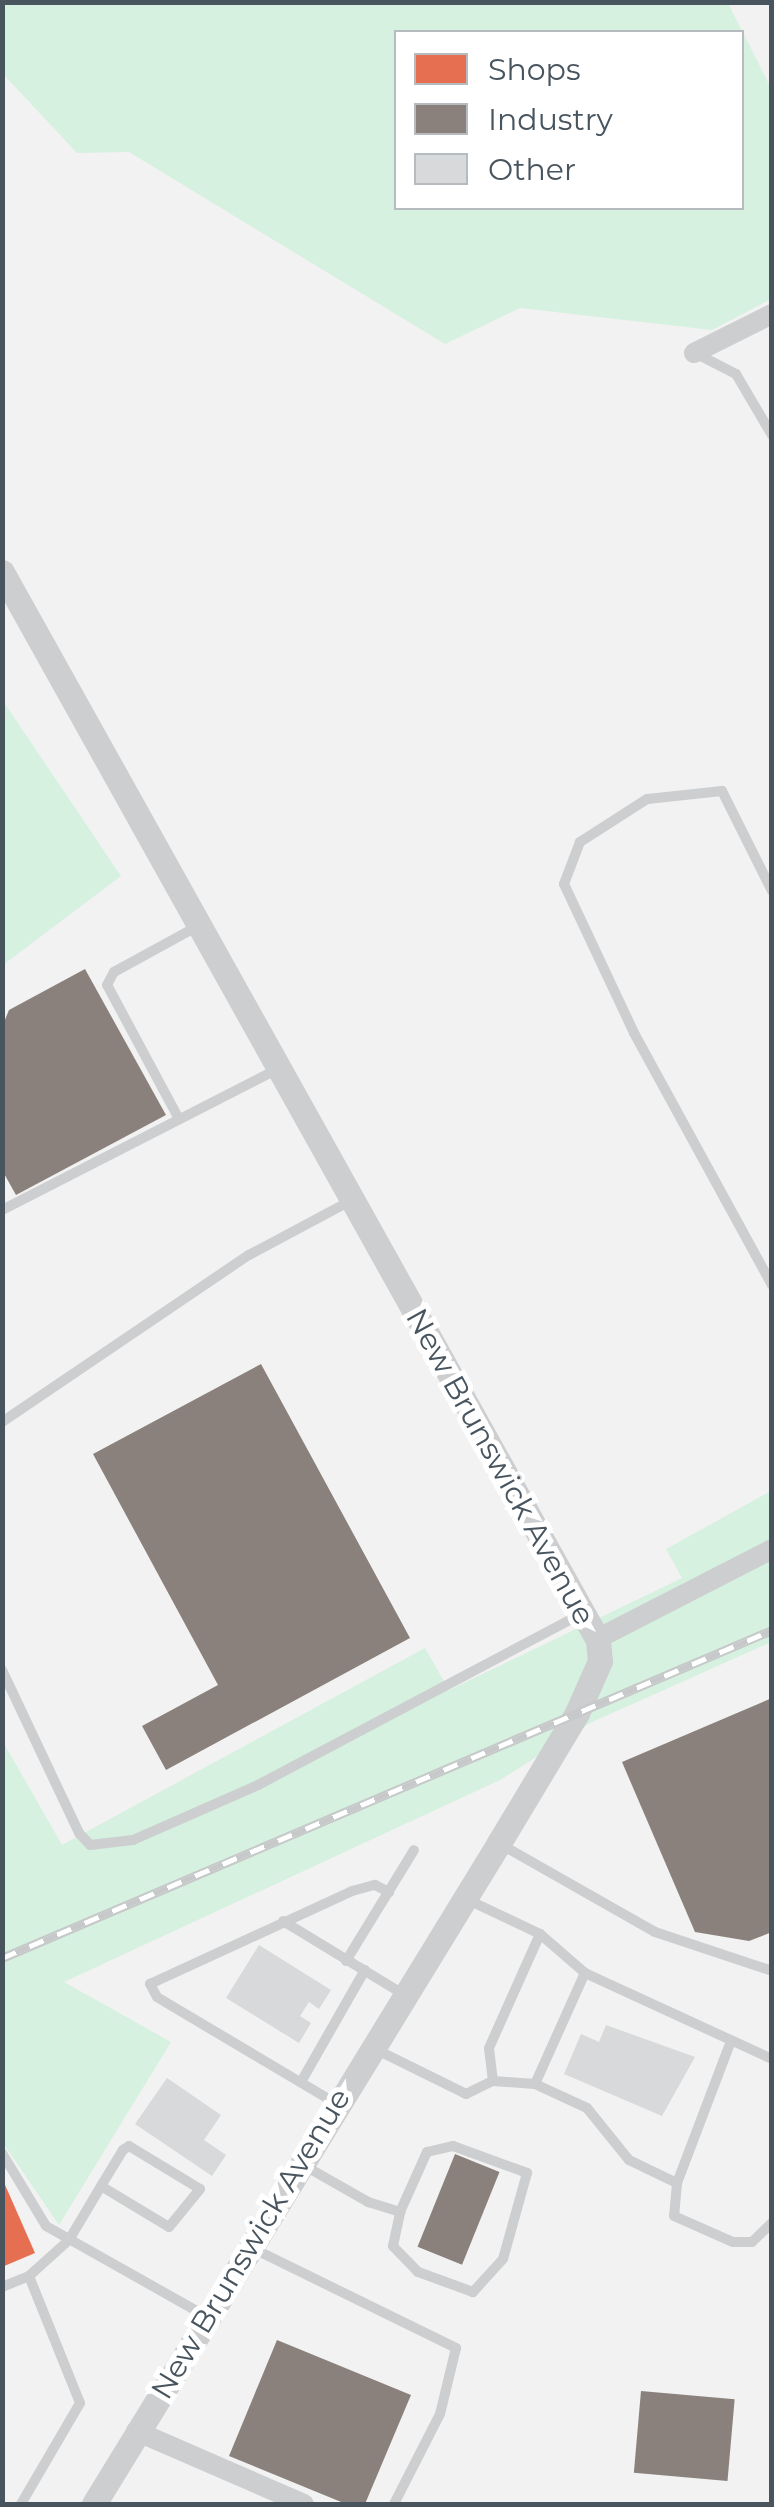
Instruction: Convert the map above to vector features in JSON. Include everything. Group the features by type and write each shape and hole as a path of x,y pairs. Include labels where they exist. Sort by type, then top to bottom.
{"street":[{"path":"694,353 772,314"},
{"name":"New Brunswick Avenue","path":"2,572 202,924 351,1201 583,1613 597,1639 600,1661 577,1713 499,1843 337,2104 305,2166 136,2431 94,2504"},
{"path":"597,1639 772,1549"},
{"path":"136,2431 304,2504"}],"lane":[{"path":"694,353 736,374 772,436"},
{"path":"772,891 722,792 647,799 580,842 564,884 634,1033 772,1285"},
{"path":"179,1119 107,986 114,972 202,924"},
{"path":"4,1208 280,1067"},
{"path":"2,1422 249,1255 351,1201"},
{"path":"748,1561 772,1566"},
{"path":"2,1670 79,1833 90,1844 133,1840 258,1785 583,1613"},
{"path":"499,1843 655,1932 772,1971"},
{"path":"346,1960 414,1850"},
{"path":"337,2104 150,1989 161,1975 375,1884 389,1892"},
{"path":"462,1898 540,1934 585,1973 772,2059"},
{"path":"283,1922 404,1994"},
{"path":"493,2081 489,2048 540,1934"},
{"path":"301,2082 365,1970"},
{"path":"535,2084 585,1973"},
{"path":"731,2041 678,2183 674,2216 733,2242 752,2242 772,2223"},
{"path":"372,2048 466,2094 493,2081 535,2084 587,2108 629,2160 678,2183"},
{"path":"2,2288 29,2276 69,2240 101,2186 129,2146 200,2189 169,2228 101,2186"},
{"path":"453,2146 527,2173 503,2259 473,2292 418,2272 393,2246 400,2212 427,2152 453,2146"},
{"path":"2,2153 34,2211 69,2240 209,2317"},
{"path":"305,2166 368,2202 400,2212"},
{"path":"253,2248 456,2348 440,2414 394,2504"},
{"path":"21,2504 80,2404 29,2276"}],"green space":[{"path":"3,2 728,3 742,30 394,30 394,210 744,210 744,35 771,88 771,299 712,330 520,308 445,344 129,152 77,153 3,74"},
{"path":"3,701 121,876 2,965"},
{"path":"771,1491 771,1642 590,1723 500,1780 64,1982 171,2042 59,2225 3,2143 2,1740 62,1845 425,1648 449,1690 682,1578 666,1549"}],"building: Shops":[{"path":"2,2178 35,2253 2,2267"}],"building: Industry":[{"path":"85,969 166,1115 16,1195 2,1170 2,1027 9,1010"},
{"path":"261,1364 410,1638 166,1770 142,1726 218,1685 93,1454"},
{"path":"772,1698 772,1932 749,1941 695,1932 622,1762"},
{"path":"455,2154 500,2172 462,2265 418,2247"},
{"path":"277,2340 411,2395 365,2504 346,2504 229,2456"},
{"path":"641,2391 735,2399 727,2481 634,2473"}],"building: Other":[{"path":"259,1945 331,1990 319,2009 309,2002 300,2016 311,2023 299,2043 226,1998"},
{"path":"606,2025 695,2057 662,2116 564,2074 581,2034 599,2042"},
{"path":"167,2078 221,2115 204,2140 226,2155 212,2176 135,2124"}],"railway":[{"path":"2,1958 772,1630"}]}
